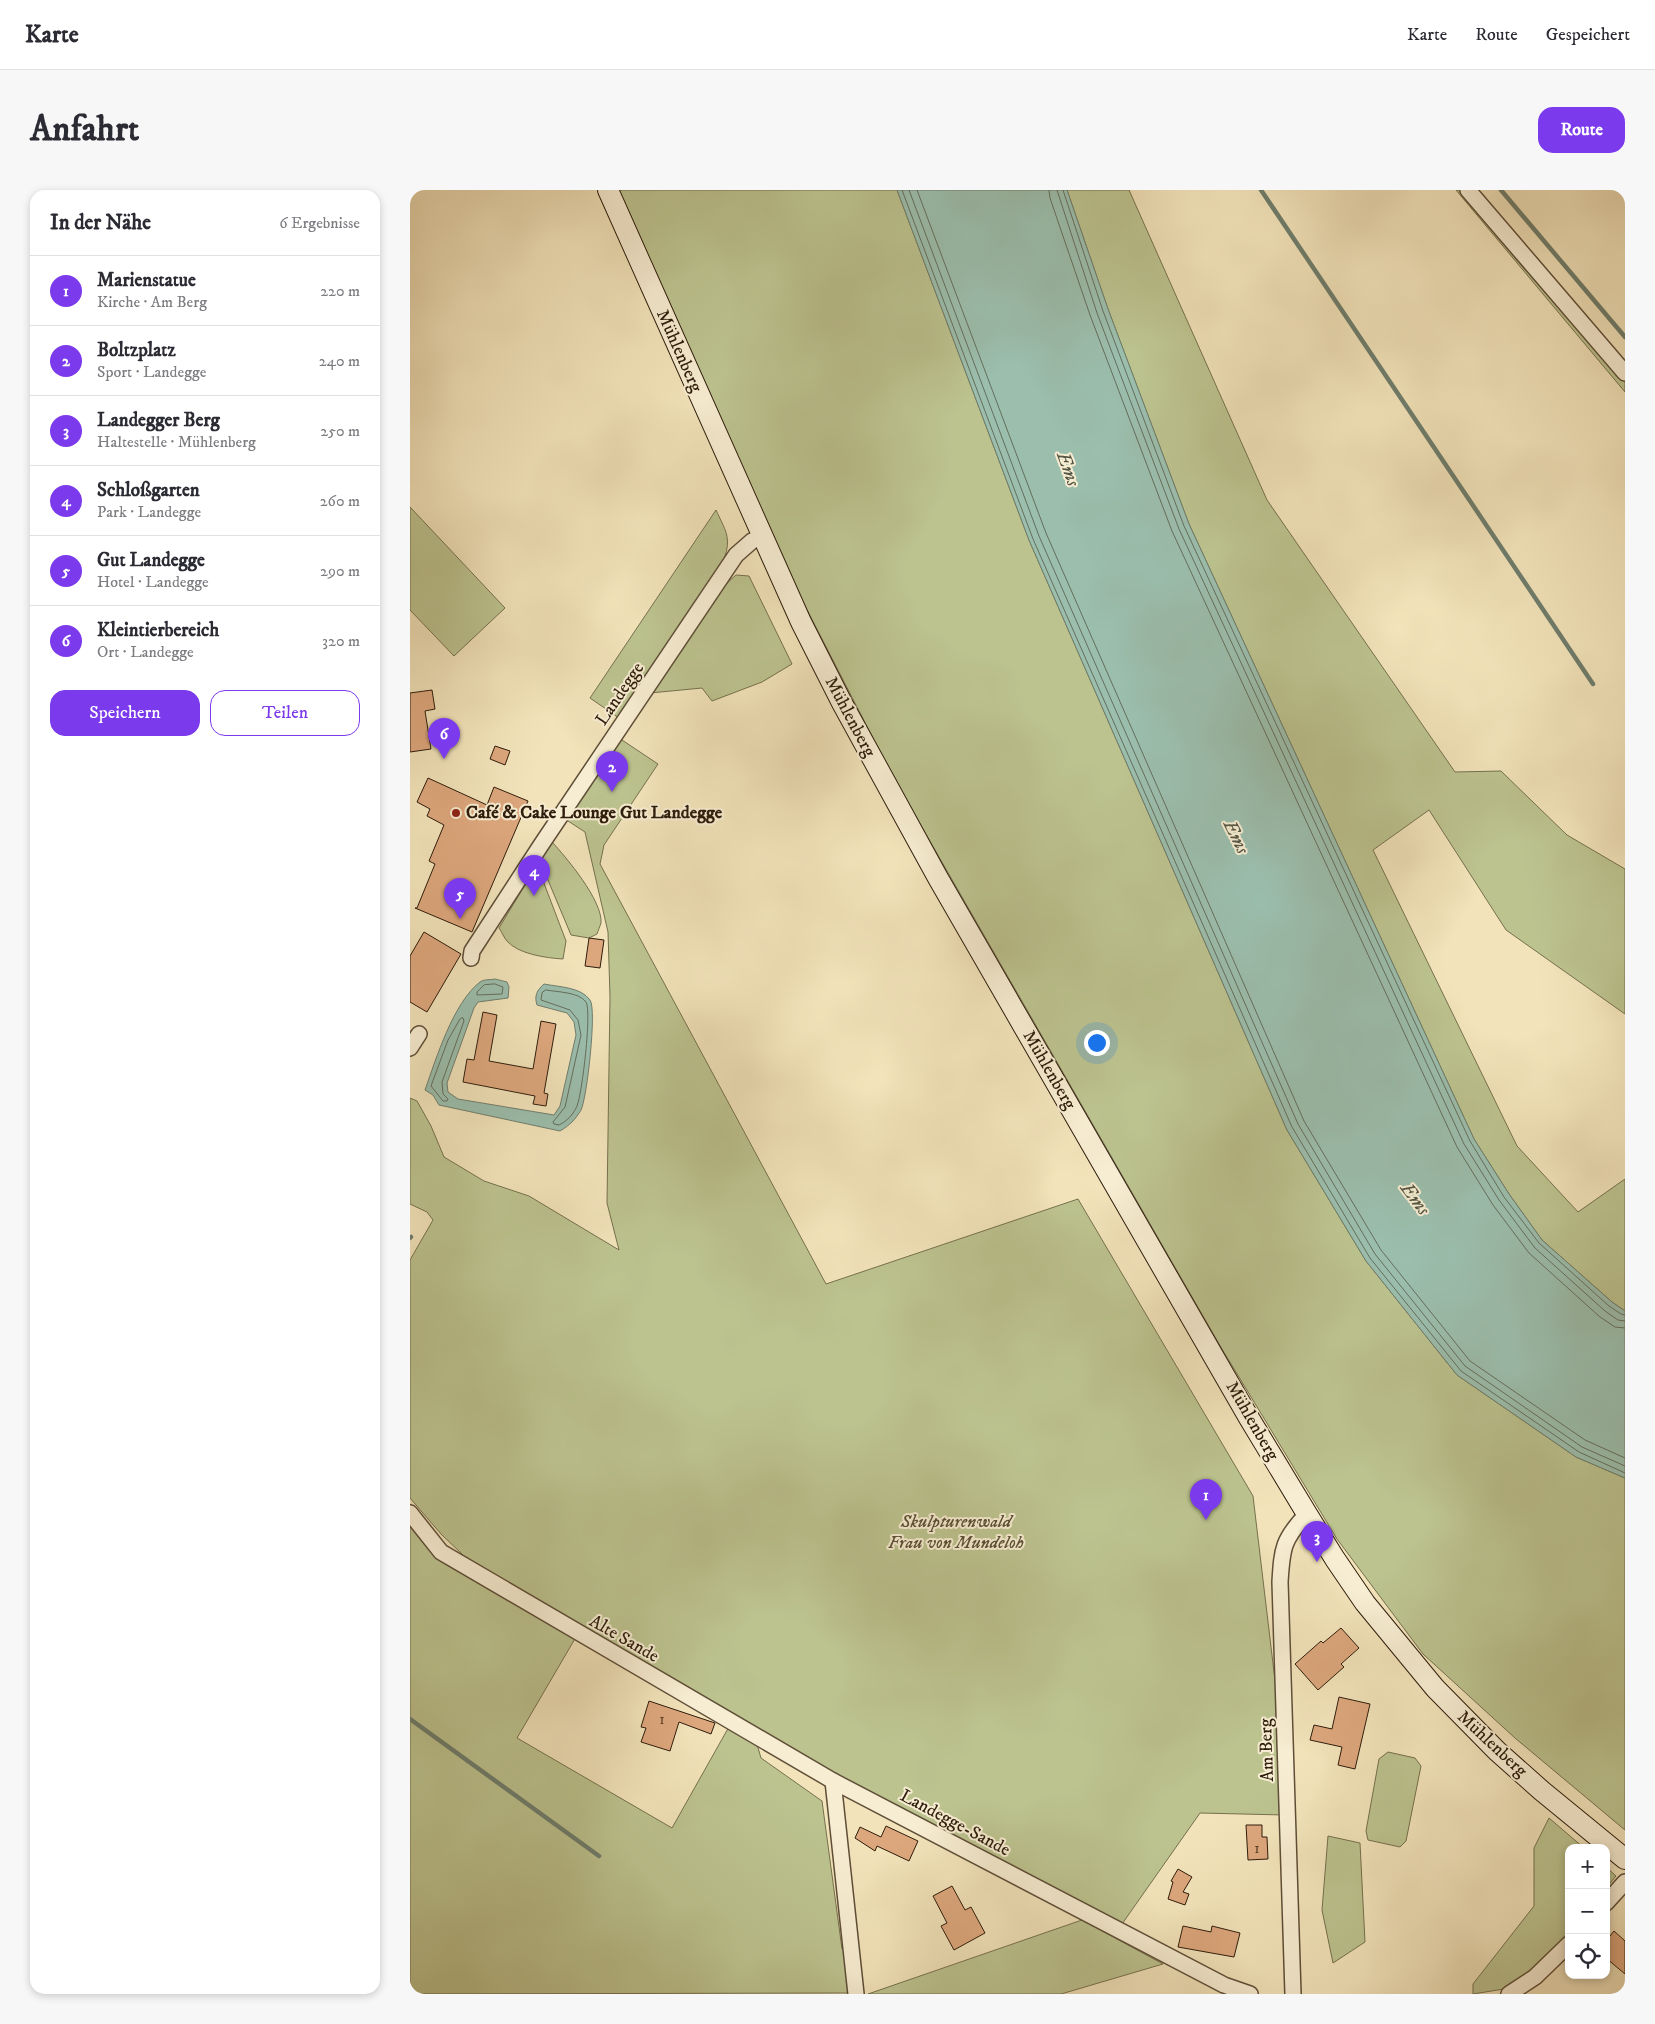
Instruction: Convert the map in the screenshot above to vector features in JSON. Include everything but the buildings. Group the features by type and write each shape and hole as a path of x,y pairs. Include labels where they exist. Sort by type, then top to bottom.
{"main road":[{"name":"Mühlenberg","path":"608,190 801,622 842,704 938,878 1249,1418 1335,1560 1365,1603 1435,1688 1497,1751 1542,1791 1625,1859"}],"street":[{"path":"1468,190 1625,373"},
{"name":"Landegge","path":"471,958 472,951 541,845 736,555 752,541 762,536"},
{"path":"410,1048 419,1034"},
{"name":"Alte Sande","path":"410,1513 441,1552 833,1781"},
{"name":"Am Berg","path":"1293,1994 1280,1582 1283,1547 1291,1530 1307,1514"},
{"path":"833,1781 856,1994"},
{"name":"Landegge-Sande","path":"833,1781 1224,1985 1250,1994"},
{"path":"1610,1899 1625,1882"},
{"path":"1509,1994 1526,1988 1565,1948"}],"green space":[{"path":"618,190 897,190 1029,540 1287,1130 1366,1261 1457,1375 1576,1457 1625,1478 1625,1830 1515,1738 1423,1654 1337,1539 1222,1349 893,777 786,569"},
{"path":"1067,190 1129,190 1267,500 1455,772 1501,771 1567,835 1625,869 1625,1014 1506,930 1429,810 1373,850 1517,1146 1578,1212 1625,1179 1625,1311 1612,1302 1542,1240 1509,1194 1474,1139 1189,524 1108,309"},
{"path":"1456,190 1464,190 1625,380 1625,392"},
{"path":"410,507 505,608 454,656 410,610"},
{"path":"716,510 725,528 727,539 724,559 619,718 590,698"},
{"path":"736,575 749,576 792,664 762,682 712,701 702,688 650,693 727,583"},
{"name":"Skulpturenwald Frau von Mundeloh","path":"619,738 658,764 604,845 600,864 826,1284 1078,1199 1253,1496 1279,1714 1284,1815 1200,1813 1122,1924 876,1803 485,1576 441,1534 410,1498 410,1260 433,1220 427,1212 410,1204 410,1098 417,1101 431,1126 444,1157 484,1181 529,1196 619,1250 607,1203 610,997 608,932 585,832 565,819"},
{"path":"552,842 582,880 596,903 601,923 597,934 589,938 571,935 540,861"},
{"path":"537,865 566,941 563,959 541,956 518,949 507,941 499,928"},
{"path":"410,1522 445,1564 576,1637 517,1738 672,1828 730,1725 756,1741 761,1758 822,1801 842,1949 847,1951 850,1993 410,1994"},
{"path":"1388,1752 1415,1758 1421,1766 1406,1841 1400,1847 1368,1840 1366,1831 1379,1759"},
{"path":"1549,1818 1579,1844 1565,1844 1565,1936 1544,1960 1510,1988 1473,1994 1473,1984 1534,1906 1534,1848"},
{"path":"1328,1836 1360,1843 1365,1942 1333,1963 1322,1910"},
{"path":"1610,1871 1616,1876 1610,1883"},
{"path":"1082,1920 1163,1964 1061,1994 868,1994"}],"water":[{"name":"Ems","path":"897,190 1067,190 1108,309 1189,524 1474,1139 1509,1194 1542,1240 1612,1302 1625,1311 1625,1478 1576,1457 1457,1375 1366,1261 1287,1130 1029,540"},
{"path":"495,979 507,982 509,987 508,998 478,1002 474,1008 447,1083 448,1092 458,1099 554,1115 560,1106 576,1035 574,1022 567,1013 537,1005 536,996 544,984 581,992 590,1000 592,1007 586,1089 581,1110 577,1117 560,1131 439,1105 433,1095 425,1090 446,1032 462,1003 470,991 480,982"}],"waterway":[{"path":"1261,190 1593,684"},
{"path":"1501,190 1625,337"},
{"path":"410,1719 599,1856"}],"place":[{"name":"Kleintierbereich","path":"444,759"},
{"name":"Boltzplatz","path":"612,792"},
{"name":"Café & Cake Lounge Gut Landegge","path":"456,813"},
{"name":"Schloßgarten","path":"534,896"},
{"name":"Gut Landegge","path":"460,919"},
{"name":"Marienstatue","path":"1206,1520"},
{"name":"Landegger Berg","path":"1317,1562"}]}
